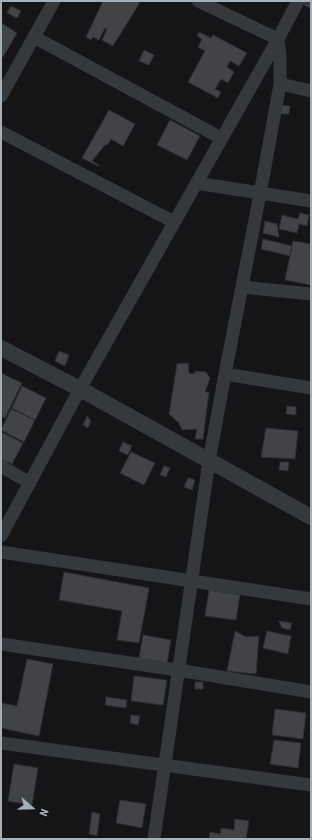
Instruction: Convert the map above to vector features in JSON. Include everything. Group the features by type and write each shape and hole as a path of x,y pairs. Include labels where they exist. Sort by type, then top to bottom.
{"street":[{"path":"1,96 54,1"},
{"path":"198,1 278,39"},
{"path":"1,536 80,389 298,1"},
{"path":"34,37 221,138"},
{"path":"154,839 209,461 280,84 278,39"},
{"path":"280,84 311,91"},
{"path":"1,132 174,222"},
{"path":"196,184 311,201"},
{"path":"242,287 311,294"},
{"path":"1,348 80,389 311,517"},
{"path":"225,374 311,388"},
{"path":"1,466 30,482"},
{"path":"1,552 311,599"},
{"path":"1,644 178,670 311,692"},
{"path":"1,743 311,785"}],"building":[{"path":"103,1 139,1 139,4 113,46 102,40 107,29 105,28 99,40 93,37 91,40 86,37"},
{"path":"11,6 21,11 17,18 7,13"},
{"path":"1,23 17,33 3,57 1,55"},
{"path":"199,32 211,38 213,35 247,53 239,66 230,61 227,67 234,72 228,83 221,79 215,89 221,92 218,98 188,82 205,51 198,47 202,39 197,36"},
{"path":"144,50 154,55 149,65 139,61"},
{"path":"280,105 290,106 289,114 280,114"},
{"path":"109,110 135,124 123,146 111,139 108,144 105,145 92,161 100,166 98,166 82,158"},
{"path":"170,120 200,136 187,160 157,145"},
{"path":"300,213 309,215 307,226 299,224 297,233 279,229 282,215 298,219"},
{"path":"265,221 277,224 279,237 263,233"},
{"path":"263,239 292,246 290,256 261,249"},
{"path":"293,241 311,244 311,285 285,280"},
{"path":"59,351 69,355 65,366 55,361"},
{"path":"188,363 189,373 195,374 195,371 206,372 210,378 205,392 209,392 203,439 195,439 197,429 182,430 179,423 169,414 177,364"},
{"path":"1,373 22,383 5,418 1,416"},
{"path":"22,386 46,398 35,420 12,408"},
{"path":"287,406 296,407 296,415 286,414"},
{"path":"11,409 35,420 24,442 1,430"},
{"path":"87,416 91,421 88,428 83,425"},
{"path":"266,428 298,431 295,459 261,457"},
{"path":"1,432 23,443 12,464 1,459"},
{"path":"123,442 132,446 128,455 119,451"},
{"path":"131,452 155,463 144,485 120,473"},
{"path":"280,462 289,462 288,471 279,470"},
{"path":"164,466 170,468 166,477 160,475"},
{"path":"188,478 195,480 192,490 184,487"},
{"path":"64,572 149,588 139,643 117,640 122,611 59,600"},
{"path":"209,590 240,595 236,620 205,616"},
{"path":"279,621 292,623 290,630 282,628"},
{"path":"235,631 246,637 259,636 256,674 227,671"},
{"path":"267,631 291,636 288,654 263,648"},
{"path":"143,635 171,640 167,663 139,658"},
{"path":"27,659 53,664 39,736 1,728 1,703 17,706"},
{"path":"134,676 167,680 163,705 131,701"},
{"path":"195,682 203,682 203,689 195,689"},
{"path":"106,697 127,700 126,708 105,705"},
{"path":"275,709 306,713 303,739 272,735"},
{"path":"131,715 140,716 138,725 130,723"},
{"path":"274,740 301,743 298,768 270,764"},
{"path":"14,764 38,768 32,805 8,801"},
{"path":"120,800 146,804 142,828 116,823"},
{"path":"92,812 100,814 97,836 89,834"},
{"path":"235,819 249,821 246,839 209,839 210,832 220,834 221,828 234,830"}]}
